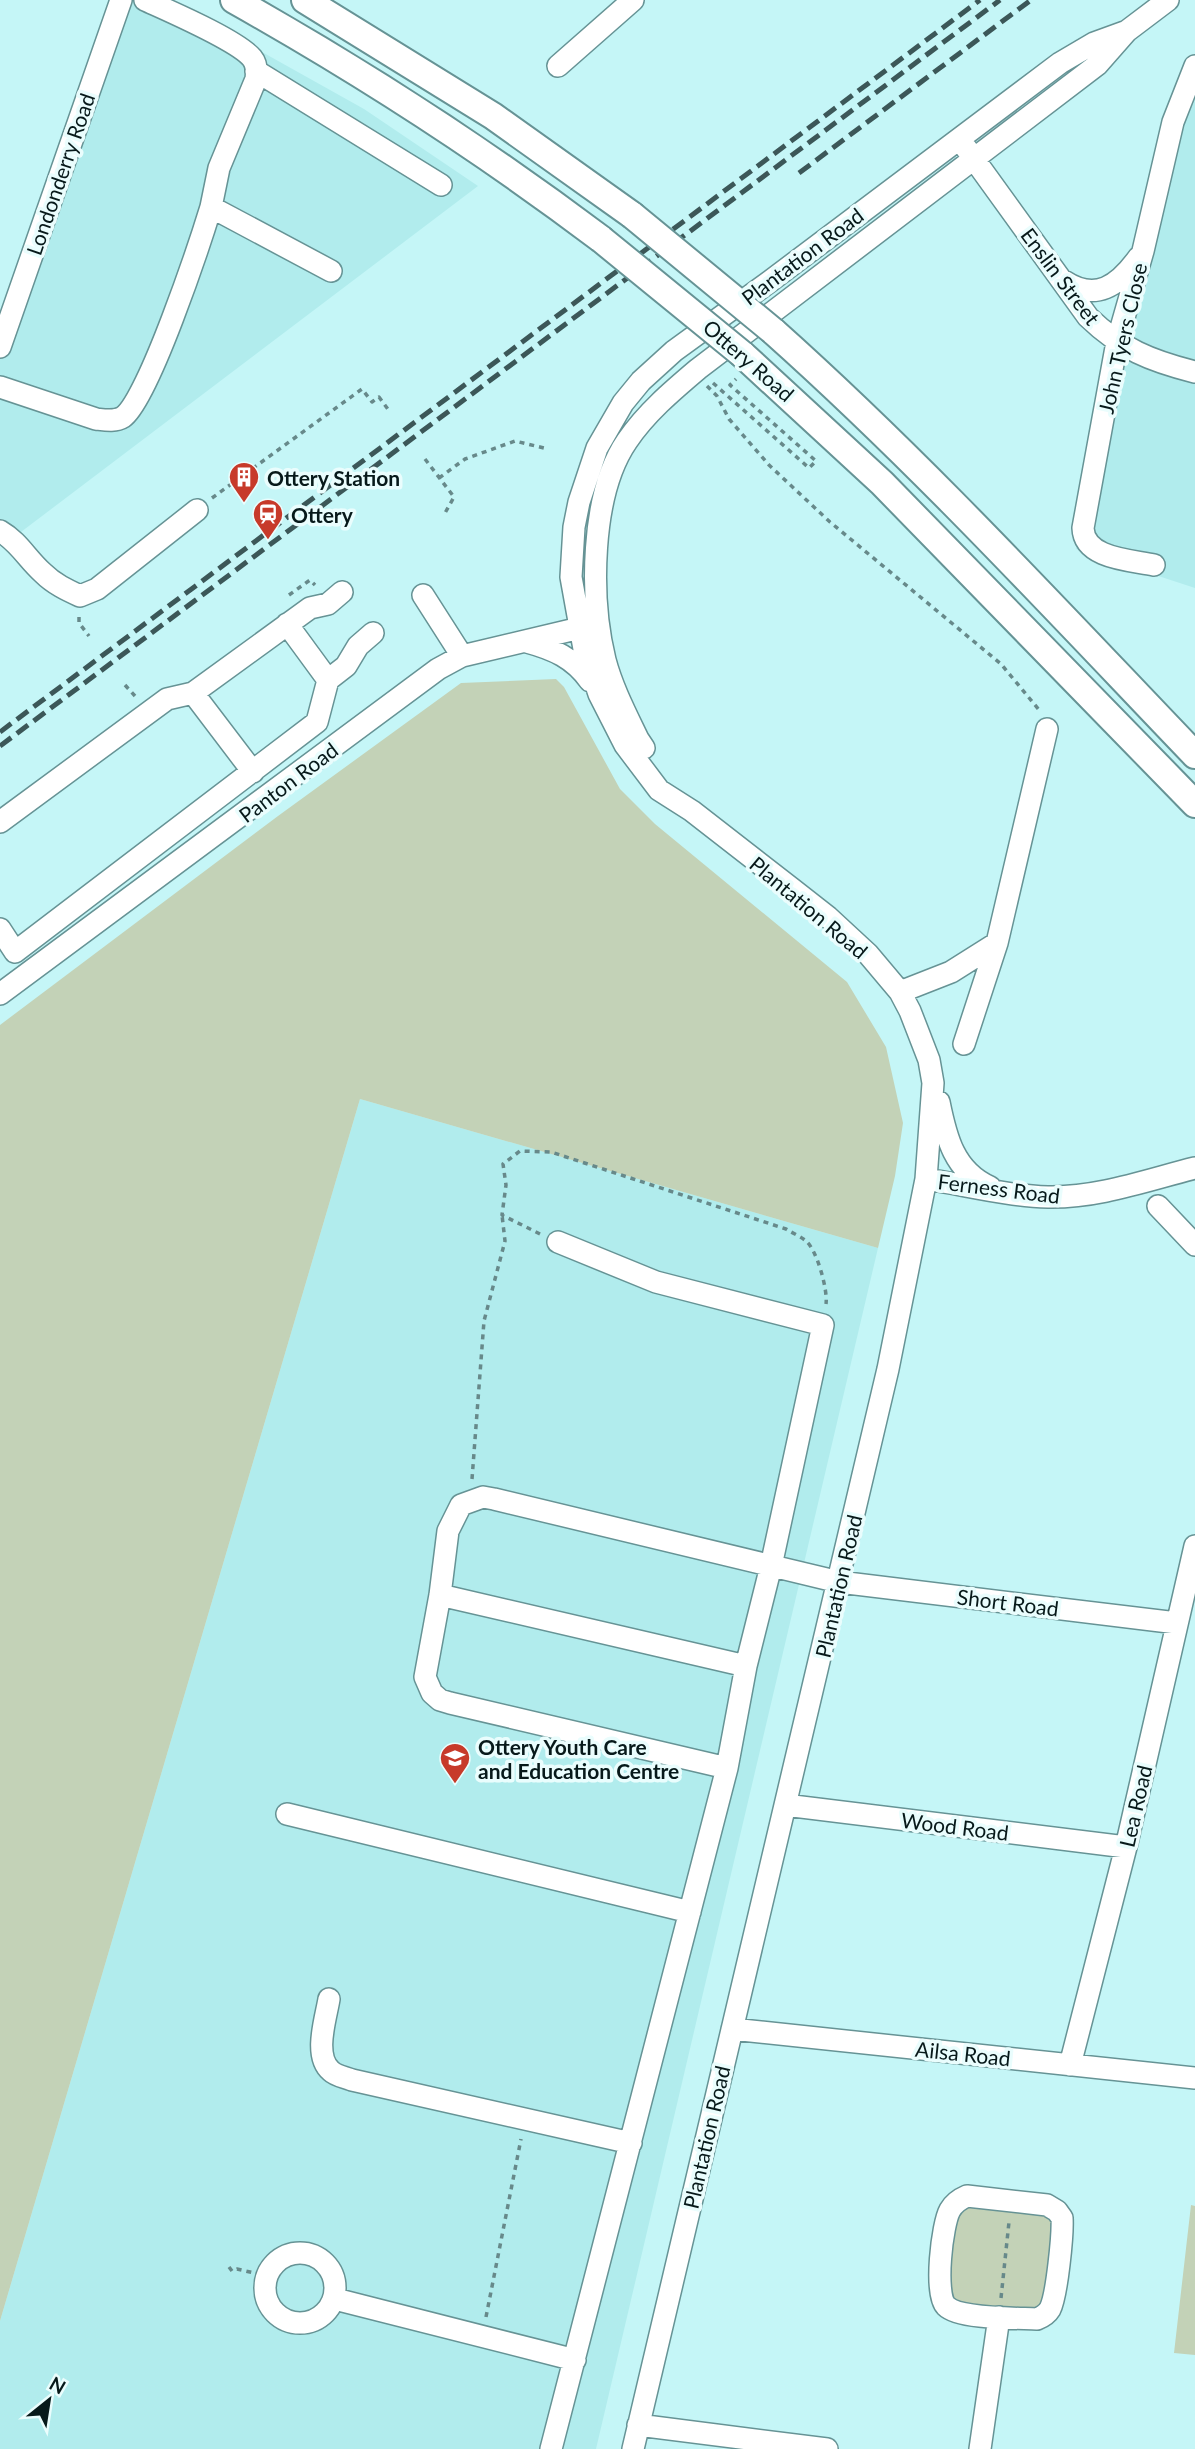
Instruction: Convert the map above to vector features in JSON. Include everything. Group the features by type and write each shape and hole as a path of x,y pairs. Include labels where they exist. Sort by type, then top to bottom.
{"main road":[{"name":"Ottery Road","path":"234,0 338,59 444,126 601,239 739,366 883,483 1195,804"},
{"name":"Ottery Road","path":"305,0 493,116 632,215 773,331 881,430 1195,755"}],"street":[{"name":"Londonderry Road","path":"0,347 121,0"},
{"path":"0,387 96,419 112,421 125,415 139,395 188,279 211,207 219,168 256,79 256,71 254,60 246,52 145,0"},
{"path":"558,66 634,0"},
{"name":"Plantation Road","path":"633,2449 888,1369 926,1179 933,1083 929,1060 920,1035 900,992 868,954 845,931 692,811 659,790 625,745 599,694 584,649 590,629 601,510 613,471 626,443 664,399 698,369 1097,65 1127,31 1168,0"},
{"name":"Plantation Road","path":"692,811 638,739 590,629 571,577 574,527 579,502 597,448 623,403 641,381 674,351 1060,63 1094,43 1127,31"},
{"name":"John Tyers Close","path":"1154,565 1102,553 1088,545 1083,536 1084,515 1117,342 1143,251 1173,122 1195,66"},
{"path":"256,71 441,185"},
{"name":"Enslin Street","path":"959,138 1088,317 1107,335 1144,357 1195,372"},
{"path":"211,207 331,271"},
{"path":"1059,278 1083,291 1099,291 1122,276 1143,251"},
{"path":"0,531 13,538 42,573 80,596 97,589 197,510"},
{"path":"0,822 167,699 193,693 310,608 328,604 342,592"},
{"path":"423,595 462,656"},
{"path":"287,624 328,680"},
{"name":"Panton Road","path":"0,994 438,669 462,656 590,629"},
{"path":"0,929 15,952 317,722 328,680 346,666 358,646 373,632"},
{"path":"525,642 552,649 564,656 585,674 599,694"},
{"path":"193,693 253,772"},
{"path":"964,1044 997,943 1047,729"},
{"path":"900,992 951,972 997,943"},
{"path":"933,1083 945,1132 953,1152 975,1180 998,1191"},
{"name":"Ferness Road","path":"926,1179 1047,1197 1077,1196 1108,1191 1195,1168"},
{"path":"1158,1206 1195,1245"},
{"path":"551,2449 727,1768 746,1666 771,1566 823,1325 656,1282 558,1242"},
{"name":"Short Road","path":"470,1500 482,1497 494,1499 839,1582 1177,1623"},
{"path":"470,1500 461,1505 448,1531 425,1677 428,1688 440,1700 727,1768"},
{"name":"Lea Road","path":"1069,2065 1126,1847 1195,1546"},
{"path":"440,1595 746,1666"},
{"name":"Wood Road","path":"785,1805 1126,1847"},
{"path":"287,1814 690,1912"},
{"path":"328,1998 322,2053 324,2063 334,2073 352,2080 631,2143"},
{"name":"Ailsa Road","path":"732,2029 1195,2078"},
{"path":"967,2196 1052,2207 1062,2218 1055,2291 1048,2312 1037,2319 999,2317 960,2313 950,2309 942,2300 939,2281 947,2219 955,2203 967,2196"},
{"path":"302,2253 315,2256 329,2267 335,2278 335,2299 326,2314 312,2322 297,2324 284,2320 271,2309 265,2295 267,2276 278,2261 290,2255 302,2253"},
{"path":"335,2299 575,2360"},
{"path":"980,2449 999,2317"},
{"path":"638,2425 745,2445 827,2449"}],"path":[{"path":"705,377 809,468 816,461 730,385 739,366"},
{"path":"699,379 717,396 729,419 769,465 800,495 1000,664 1040,710 1047,729"},
{"path":"197,510 362,388 372,402 379,397 390,412"},
{"path":"439,478 465,459 516,441 548,449"},
{"path":"425,459 454,497 445,513"},
{"path":"79,623 89,636"},
{"path":"125,685 134,695"},
{"path":"470,1500 484,1321 505,1241 502,1215 506,1185 503,1164 520,1151 551,1152 786,1229 808,1242 817,1260 828,1296 823,1325"},
{"path":"502,1215 558,1242"},
{"path":"482,2336 525,2119"},
{"path":"999,2317 1011,2200"},
{"path":"237,2269 267,2276"}],"shaded area":[{"path":"121,0 169,0 364,109 478,186 13,538 0,531 0,347"},
{"path":"1195,72 1195,588 1076,549 1098,443"},
{"name":"Ottery Youth Care and Education Centre","path":"360,1099 878,1248 596,2449 0,2449 0,2321"}],"green space":[{"path":"556,679 564,687 620,789 655,824 847,982 886,1047 903,1123 895,1176 878,1248 360,1099 0,2321 0,1025 278,816 461,683"},
{"path":"1191,2205 1195,2206 1195,2355 1174,2353"},
{"path":"970,2206 1045,2215 1053,2225 1046,2299 1035,2311 964,2306 951,2299 948,2268 952,2228 960,2211"}],"railway":[{"path":"0,732 980,0"},
{"path":"0,746 1000,0"},
{"path":"799,173 1031,0"}],"place":[{"name":"Ottery Station","path":"244,504"},
{"name":"Ottery","path":"268,541"},
{"name":"Ottery Youth Care and Education Centre","path":"455,1785"}]}
